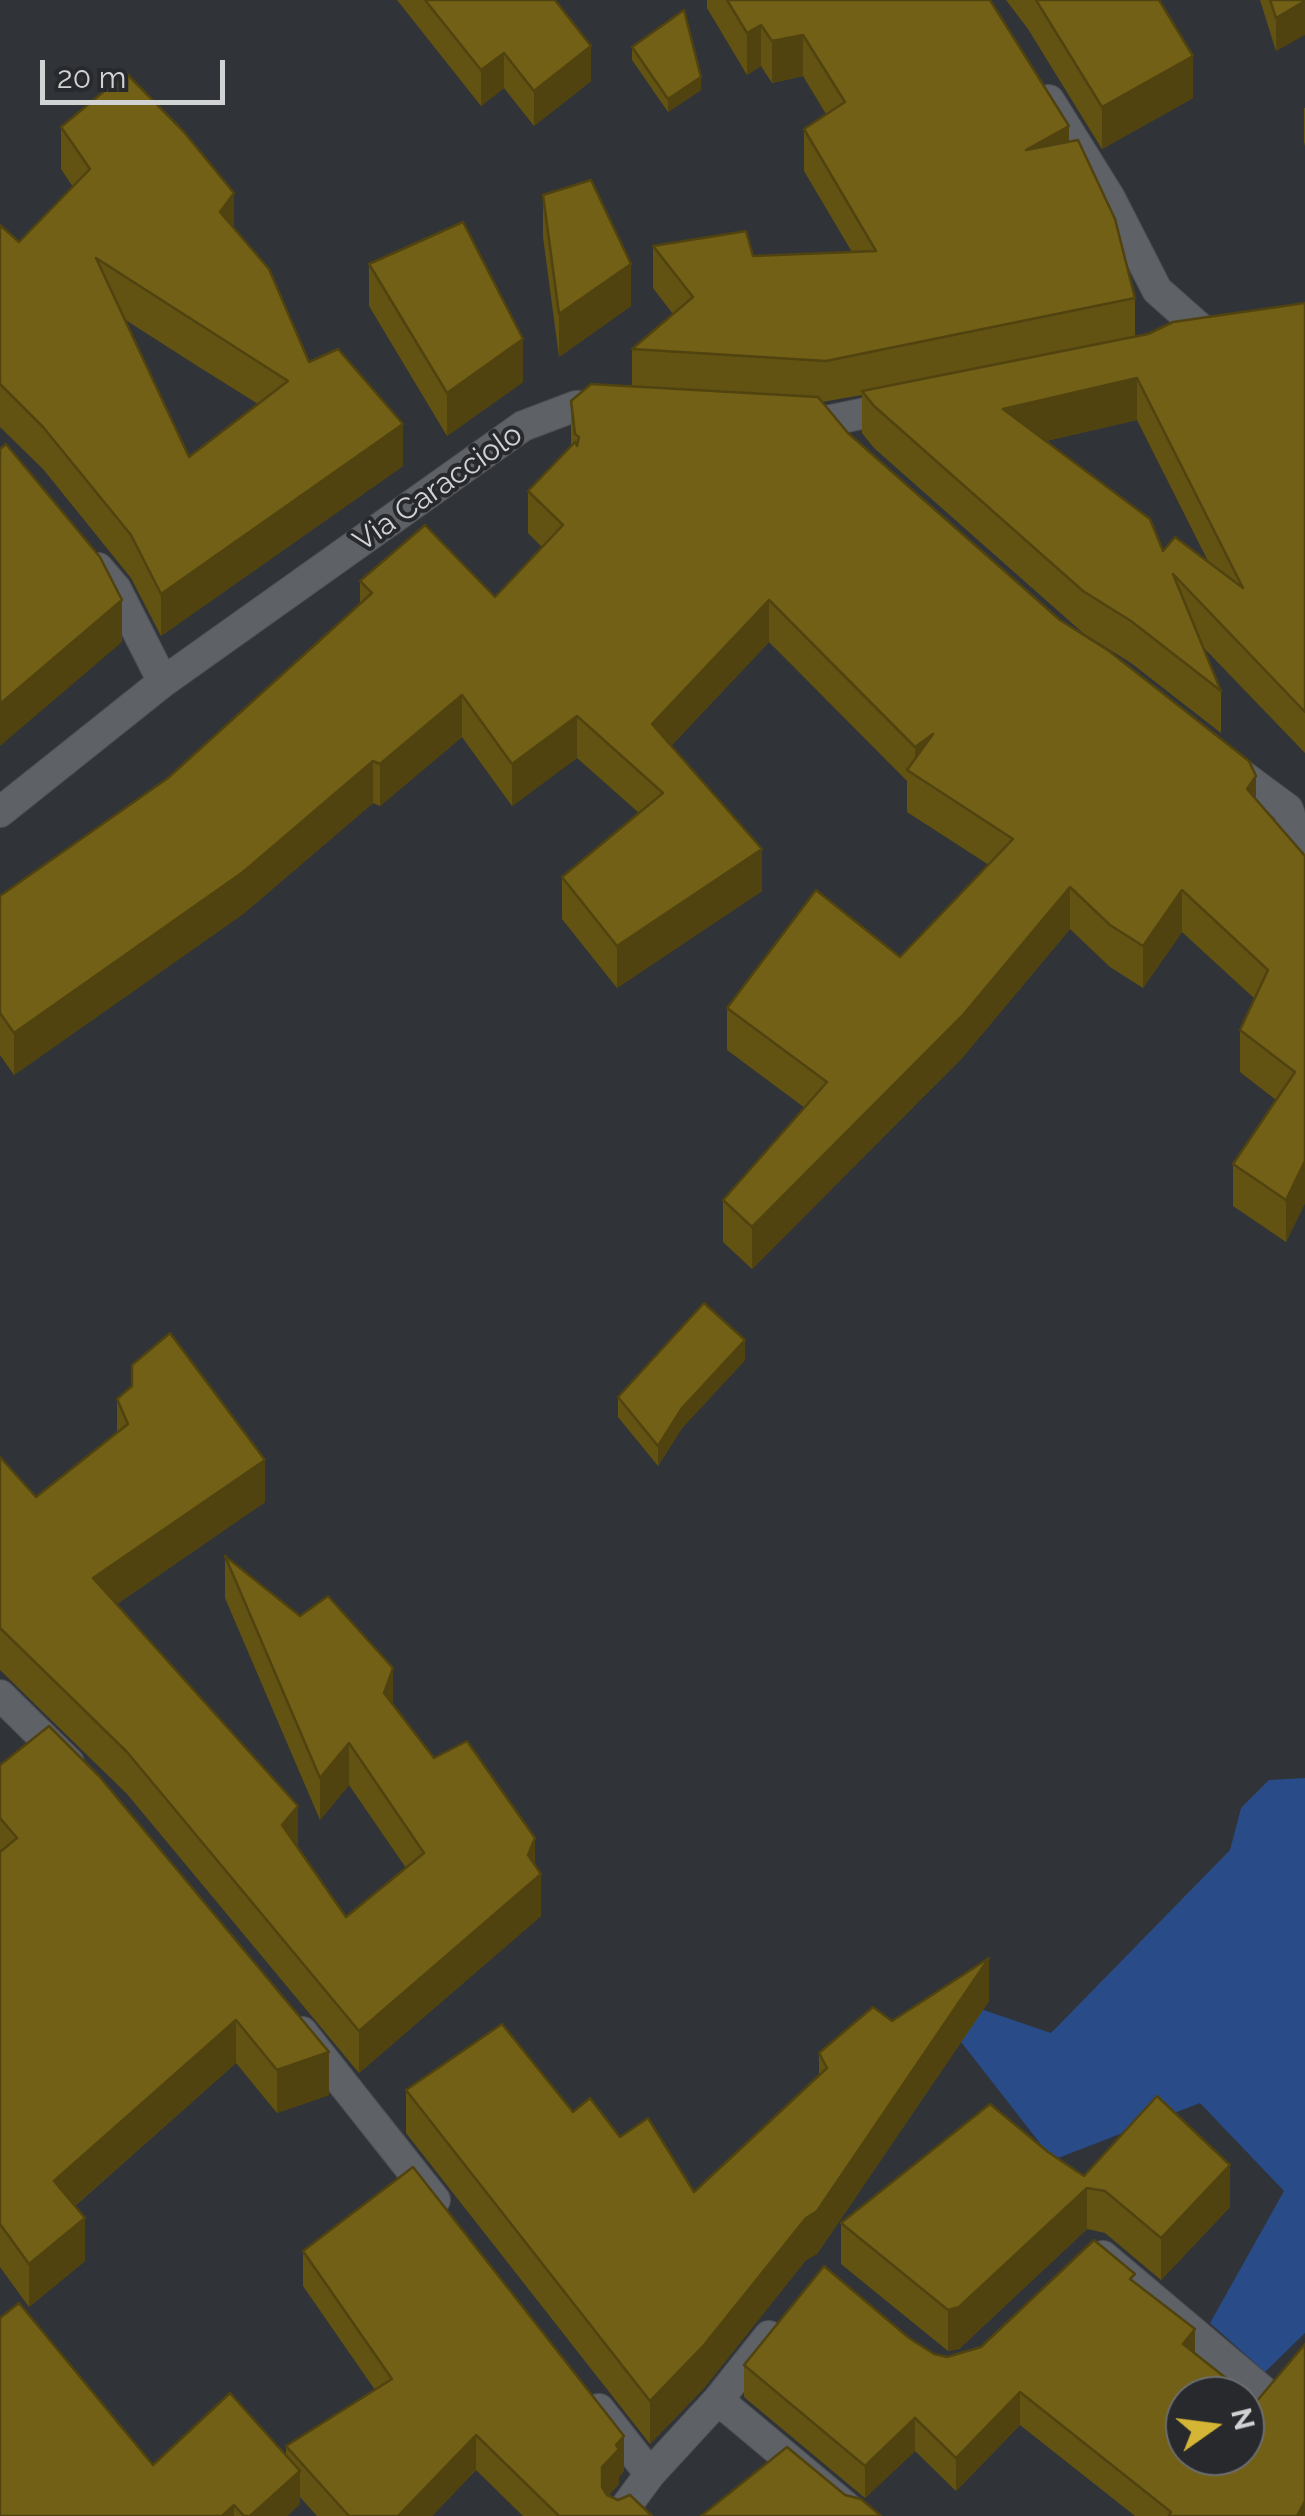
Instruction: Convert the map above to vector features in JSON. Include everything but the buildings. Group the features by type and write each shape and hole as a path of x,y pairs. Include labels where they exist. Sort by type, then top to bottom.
{"street":[{"path":"1031,71 1110,198 1157,290 1201,329"},
{"path":"1172,343 1201,329 1236,322"},
{"path":"774,420 827,421 922,402"},
{"name":"Via Caracciolo","path":"0,812 163,682 523,426 576,406 646,409"},
{"path":"827,421 850,448"},
{"path":"79,544 116,590 163,682"},
{"path":"1203,746 1288,810 1305,864"},
{"path":"0,1695 85,1778"},
{"path":"289,2016 454,2224"},
{"path":"1079,2260 1093,2247 1246,2376"},
{"path":"619,2516 786,2315"},
{"path":"576,2380 650,2474"},
{"path":"718,2400 857,2516"}],"shaded area":[{"path":"1305,1778 1305,2333 1265,2372 1210,2323 1284,2191 1200,2103 1053,2160 937,2011 966,2004 1051,2033 1230,1850 1241,1808 1269,1780"}]}
